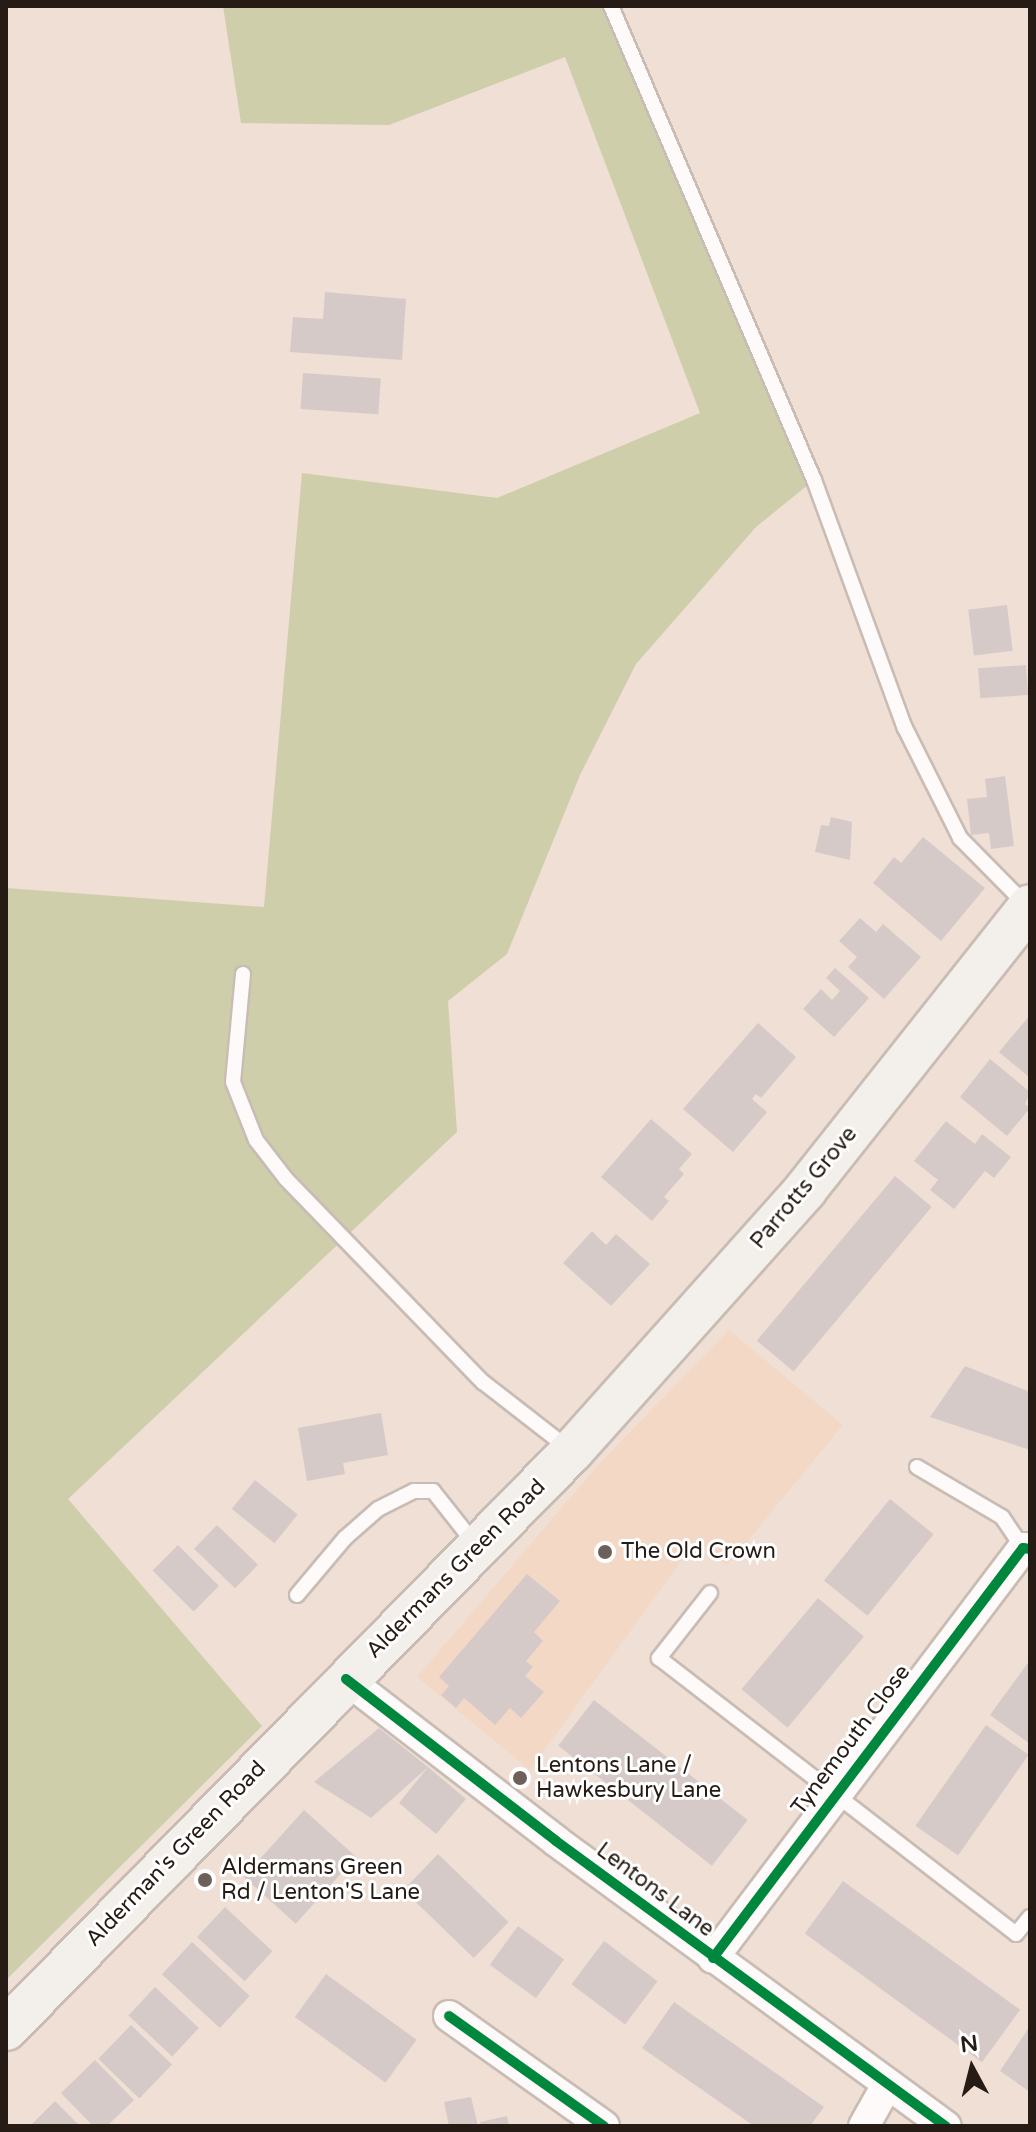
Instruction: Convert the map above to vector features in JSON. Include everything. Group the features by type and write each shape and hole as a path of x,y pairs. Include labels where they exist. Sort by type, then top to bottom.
{"main road":[{"name":"Parrotts Grove","path":"569,1455 805,1190 1029,907"},
{"name":"Aldermans Green Road","path":"346,1679 569,1455"},
{"name":"Alderman's Green Road","path":"6,2029 346,1679"}],"street":[{"name":"Tynemouth Close","path":"713,1958 835,1792 1026,1548"},
{"name":"Lentons Lane","path":"346,1679 713,1958 946,2126"},
{"path":"449,2016 604,2126"},
{"path":"864,2126 887,2085"}],"lane":[{"path":"611,6 826,509 905,728 960,838 1029,907"},
{"path":"243,974 233,1082 256,1140 286,1179 483,1382 569,1455"},
{"path":"917,1467 1002,1517 1026,1548"},
{"path":"297,1595 345,1538 378,1509 426,1488 439,1497 478,1547"},
{"path":"710,1593 659,1658 1016,1934 1030,1917"}],"shaded area":[{"name":"The Old Crown","path":"729,1330 843,1425 727,1566 696,1540 530,1770 417,1677 599,1464"}],"green space":[{"path":"223,6 611,6 814,480 756,527 636,664 580,775 507,954 448,1001 457,1132 68,1499 262,1726 6,1980 6,888 264,907 302,473 497,498 700,413 565,57 389,125 241,123"}],"building":[{"path":"325,292 406,299 402,360 290,352 293,317 323,319"},
{"path":"303,373 381,378 378,414 300,409"},
{"path":"1007,605 1013,651 974,655 968,610"},
{"path":"1026,665 1028,695 980,698 978,668"},
{"path":"1005,776 1014,846 991,849 989,833 971,835 967,799 987,797 985,779"},
{"path":"831,817 852,822 850,860 815,852 821,825 829,826"},
{"path":"923,837 985,888 941,941 873,883 894,857 901,863"},
{"path":"860,918 876,932 883,924 921,957 884,999 848,967 857,957 839,941"},
{"path":"835,968 869,998 834,1037 803,1009 821,989 832,1000 840,991 826,978"},
{"path":"1030,1015 1030,1078 999,1052"},
{"path":"758,1023 796,1057 761,1098 756,1094 752,1099 767,1112 733,1152 683,1109"},
{"path":"990,1059 1030,1092 1025,1104 1030,1108 1007,1136 960,1097"},
{"path":"651,1119 692,1154 679,1169 684,1174 664,1197 669,1201 652,1221 601,1177"},
{"path":"946,1121 975,1144 982,1134 1011,1157 994,1178 985,1171 954,1209 930,1190 938,1180 914,1161"},
{"path":"895,1176 932,1207 794,1372 757,1341"},
{"path":"592,1231 606,1245 616,1234 650,1264 611,1306 563,1263"},
{"path":"965,1366 1030,1392 1030,1450 930,1417"},
{"path":"381,1413 388,1455 343,1463 345,1474 307,1481 298,1428"},
{"path":"255,1480 298,1515 274,1543 232,1509"},
{"path":"890,1499 934,1534 867,1616 824,1581"},
{"path":"217,1525 258,1565 235,1588 194,1549"},
{"path":"178,1545 219,1586 194,1611 153,1570"},
{"path":"527,1574 560,1601 534,1632 543,1641 526,1661 533,1667 525,1676 544,1692 521,1718 510,1708 495,1725 464,1698 456,1708 441,1695 449,1686 439,1677"},
{"path":"818,1598 864,1637 787,1728 742,1689"},
{"path":"1030,1660 1030,1744 990,1715"},
{"path":"594,1700 748,1820 712,1866 558,1746"},
{"path":"986,1725 1029,1755 958,1856 915,1826"},
{"path":"379,1728 428,1767 371,1818 314,1782"},
{"path":"428,1767 466,1799 436,1834 399,1803"},
{"path":"304,1810 356,1857 296,1924 244,1877"},
{"path":"438,1854 508,1922 474,1958 403,1890"},
{"path":"843,1881 1020,2010 982,2062 805,1934"},
{"path":"225,1907 273,1951 245,1981 197,1937"},
{"path":"518,1926 564,1960 536,1998 490,1965"},
{"path":"604,1941 658,1981 625,2024 572,1984"},
{"path":"192,1942 250,1996 220,2028 162,1974"},
{"path":"326,1974 417,2040 385,2083 295,2017"},
{"path":"155,1987 199,2028 172,2056 128,2016"},
{"path":"674,2002 824,2107 810,2126 754,2126 642,2048"},
{"path":"131,2025 172,2065 139,2098 98,2059"},
{"path":"1030,2026 1030,2092 1000,2071"},
{"path":"95,2060 134,2100 107,2126 93,2126 61,2093"},
{"path":"471,2097 478,2126 449,2126 444,2102"},
{"path":"55,2101 80,2126 30,2126"},
{"path":"507,2116 509,2126 481,2126 480,2122"}],"cycle path":[{"path":"713,1958 1023,1548 1030,1549"},
{"path":"346,1679 556,1841 946,2126"},
{"path":"449,2016 604,2126"}],"place":[{"name":"The Old Crown","path":"605,1552"},
{"name":"Lentons Lane / Hawkesbury Lane","path":"520,1778"},
{"name":"Aldermans Green Rd / Lenton'S Lane","path":"205,1880"}]}
